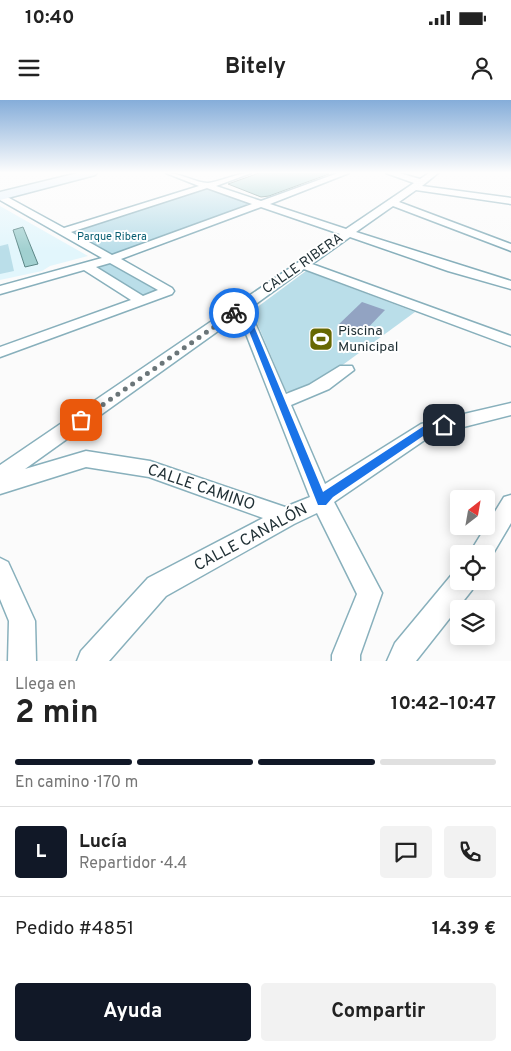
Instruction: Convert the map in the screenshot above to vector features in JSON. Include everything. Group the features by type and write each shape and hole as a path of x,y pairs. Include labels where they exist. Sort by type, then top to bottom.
{"street":[{"path":"0,352 168,291 5,199"},
{"path":"61,232 164,199"},
{"path":"245,199 452,268 511,285"},
{"path":"0,290 111,260 273,199"},
{"name":"CALLE RIBERA","path":"0,476 396,199"},
{"path":"392,202 511,248"},
{"path":"303,265 511,341"},
{"path":"86,266 142,301"},
{"path":"242,307 322,501 370,592 346,654 346,661"},
{"path":"281,402 304,396 322,387 346,370"},
{"name":"CALLE CANALÓN","path":"91,661 157,587 286,517 322,501 329,493 427,429 511,409"},
{"name":"CALLE CAMINO","path":"0,485 86,459 150,469 286,517"},
{"path":"486,545 511,504"},
{"path":"0,570 22,621 22,661"},
{"path":"401,661 405,653 456,590"}],"shaded area":[{"path":"0,206 88,256 50,266 42,271 0,280"},
{"path":"362,302 385,310 361,335 337,326"}],"green space":[{"name":"Parque Ribera","path":"164,199 245,199 259,204 111,259 168,291 142,301 86,266 110,260 61,232"},
{"path":"8,244 14,271 0,274 0,246"},
{"name":"Piscina Municipal","path":"306,271 415,312 318,383 292,393 286,391 252,311"}],"building":[{"path":"23,227 38,264 25,267 13,230"}],"way so far":[{"path":"81,420 234,313"}],"place":[{"name":"Piscina Municipal","path":"321,339"}],"route":[{"path":"234,313 242,307 322,501 329,493 427,429 444,425"}]}
